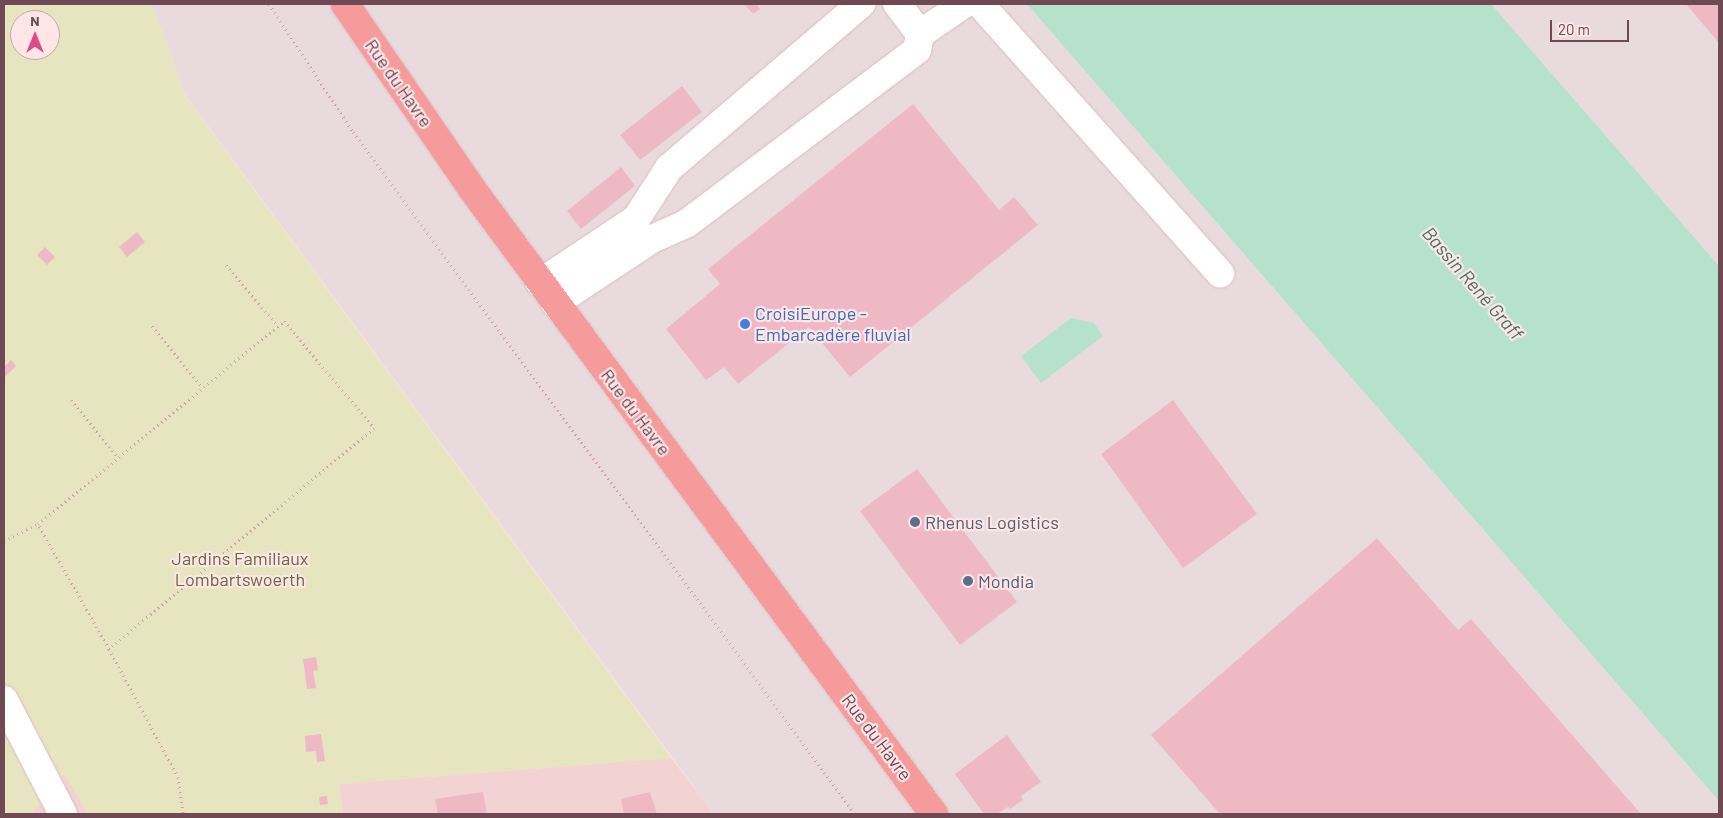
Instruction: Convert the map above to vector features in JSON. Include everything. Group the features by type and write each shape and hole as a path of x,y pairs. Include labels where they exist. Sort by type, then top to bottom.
{"main road":[{"name":"Rue du Havre","path":"345,4 472,189 934,814"}],"street":[{"path":"644,229 669,168 862,4"},
{"path":"897,4 920,34"},
{"path":"548,293 644,229 686,224 917,50 920,34 964,4"},
{"path":"980,4 1220,273"},
{"path":"4,700 63,814"}],"path":[{"path":"269,4 353,132 855,814"},
{"path":"226,266 278,326"},
{"path":"4,541 38,524 284,321 374,428 109,650"},
{"path":"152,326 203,388"},
{"path":"71,400 118,458"},
{"path":"38,524 178,776 183,814"}],"shaded area":[{"path":"152,4 1719,4 1719,814 714,814 186,96"},
{"path":"671,758 714,814 343,814 339,784"},
{"path":"64,773 88,814 31,814"}],"green space":[{"name":"Jardins Familiaux Lombartswoerth","path":"4,4 152,4 186,97 671,758 339,784 343,814 88,814 64,774 31,814 4,814"}],"water":[{"name":"Bassin René Graff","path":"1027,4 1491,4 1719,266 1719,801"},
{"path":"1071,318 1094,323 1103,336 1041,383 1021,356"}],"building":[{"path":"744,4 756,4 760,9 753,14"},
{"path":"1686,4 1719,4 1719,43"},
{"path":"682,86 702,112 640,160 620,135"},
{"path":"913,104 999,210 1014,197 1038,225 850,377 809,327 738,384 724,367 706,380 666,329 720,284 708,269"},
{"path":"621,167 635,186 581,229 567,211"},
{"path":"137,232 145,242 127,257 119,247"},
{"path":"45,247 55,257 47,265 37,255"},
{"path":"11,360 16,366 5,377 4,367"},
{"path":"1173,400 1257,514 1183,568 1101,454"},
{"path":"917,469 1017,602 960,645 860,511"},
{"path":"1377,538 1458,630 1471,619 1641,814 1220,814 1151,735"},
{"path":"316,657 318,670 313,671 316,688 307,689 303,659"},
{"path":"321,734 325,761 317,762 316,751 306,752 305,736"},
{"path":"1007,735 1041,782 1021,796 1023,800 1010,809 1008,807 997,814 984,814 955,774"},
{"path":"483,792 487,814 438,814 435,799"},
{"path":"650,792 657,814 624,814 621,799"},
{"path":"327,796 328,804 320,805 319,797"}],"place":[{"name":"CroisiEurope - Embarcadère fluvial","path":"745,324"},
{"name":"Rhenus Logistics","path":"915,522"},
{"name":"Mondia","path":"968,581"}]}
